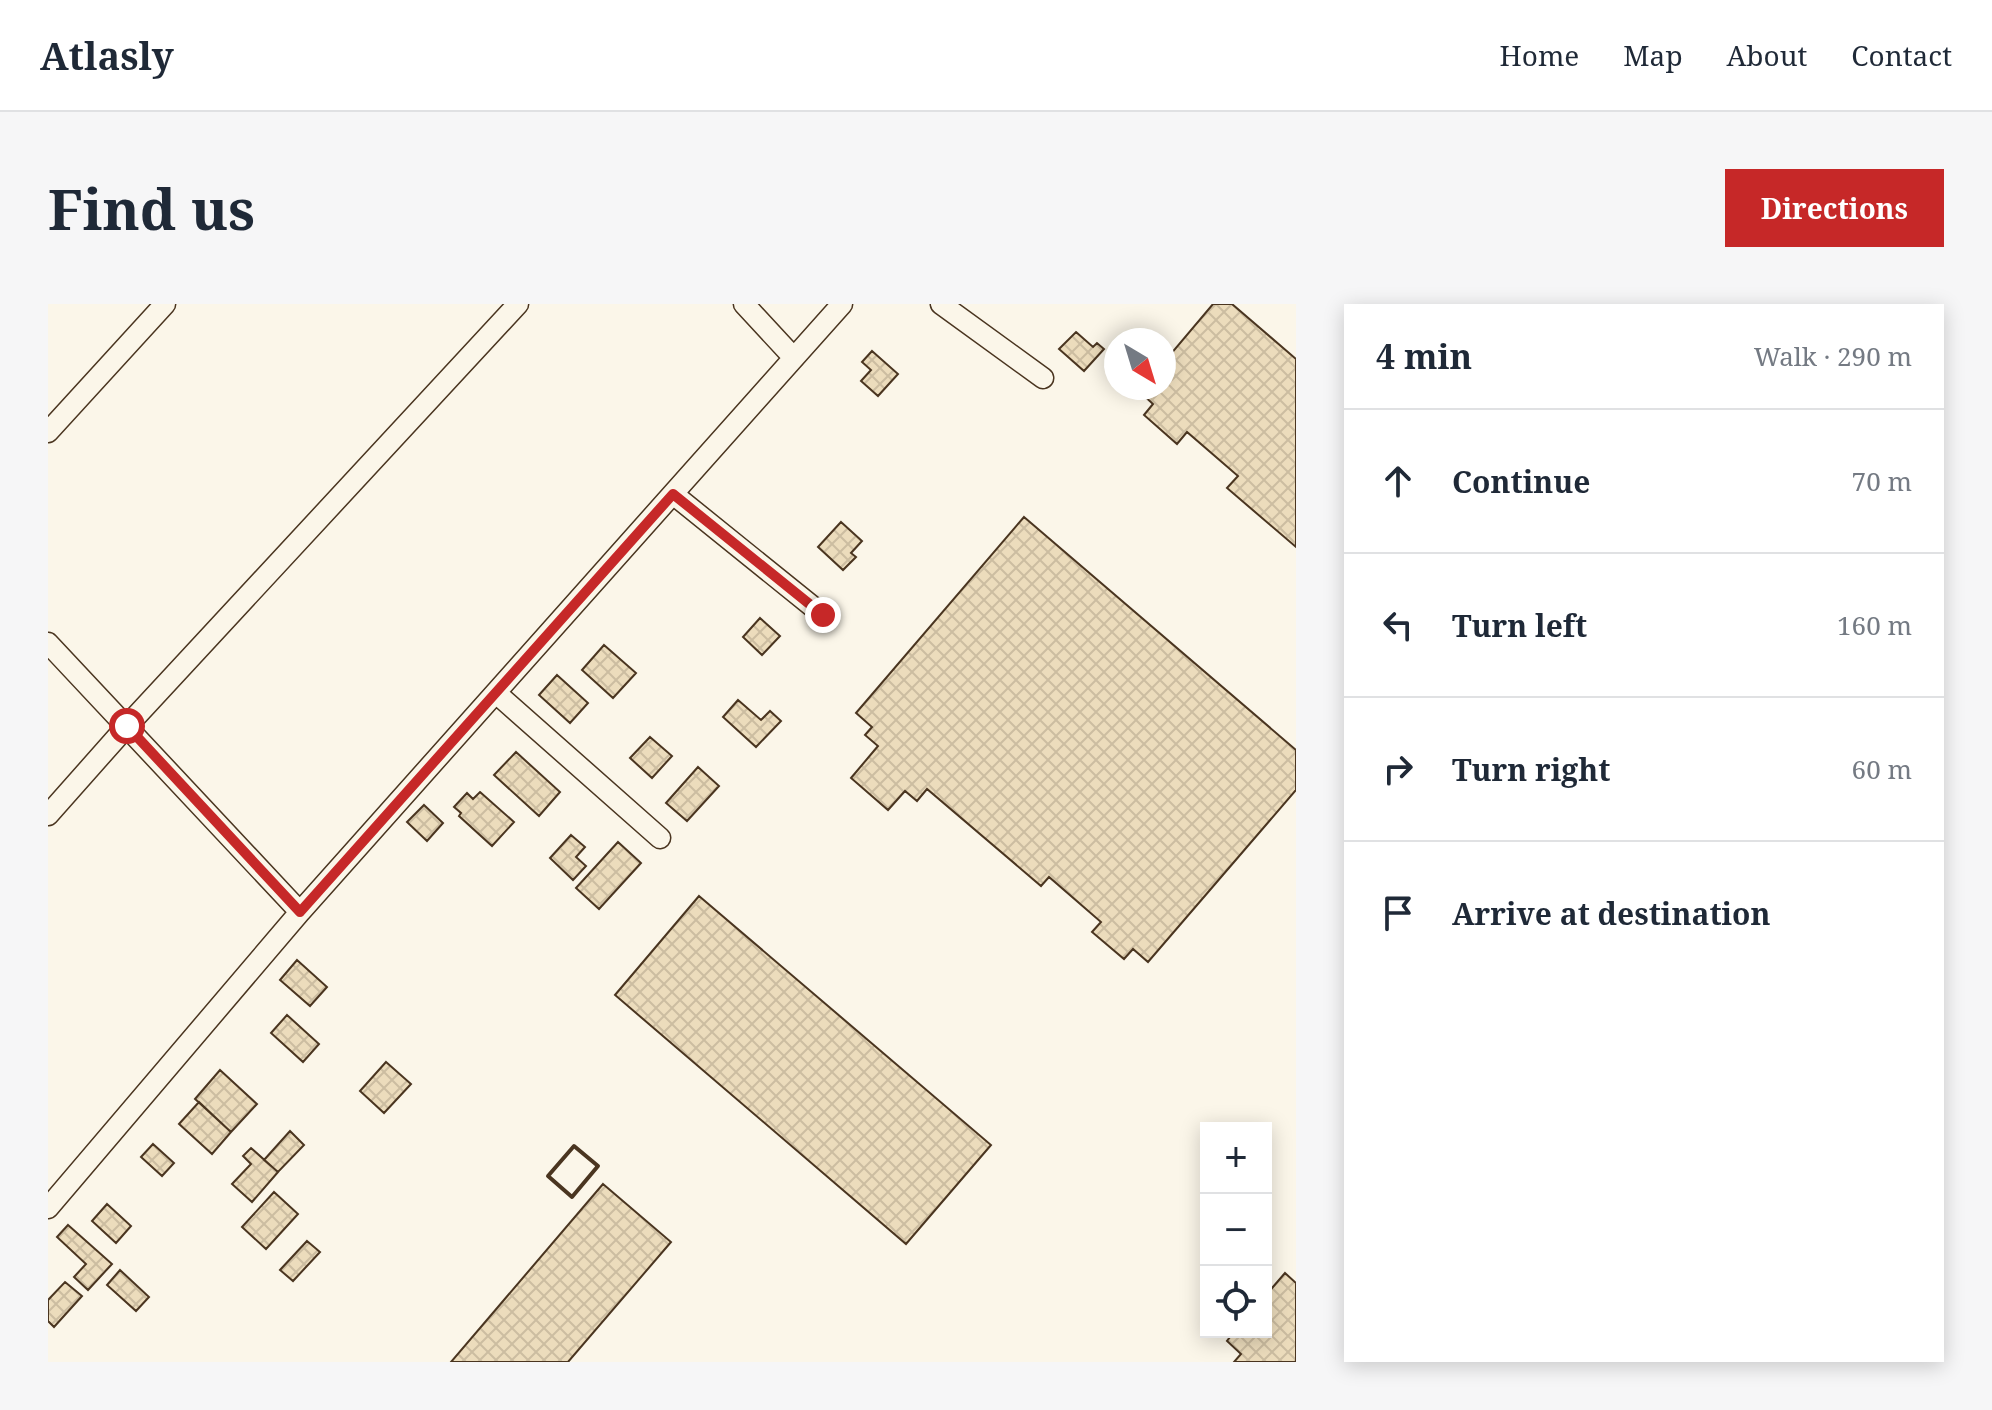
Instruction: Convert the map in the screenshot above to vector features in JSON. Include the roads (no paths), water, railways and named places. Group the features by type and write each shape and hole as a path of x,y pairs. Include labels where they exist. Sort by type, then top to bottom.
{"street":[{"path":"48,432 165,304"},
{"path":"48,815 518,304"},
{"path":"744,304 794,358"},
{"path":"48,1208 300,912 842,304"},
{"path":"941,304 1043,378"},
{"path":"673,494 823,615"},
{"path":"48,643 300,912"},
{"path":"496,693 660,838"}]}
